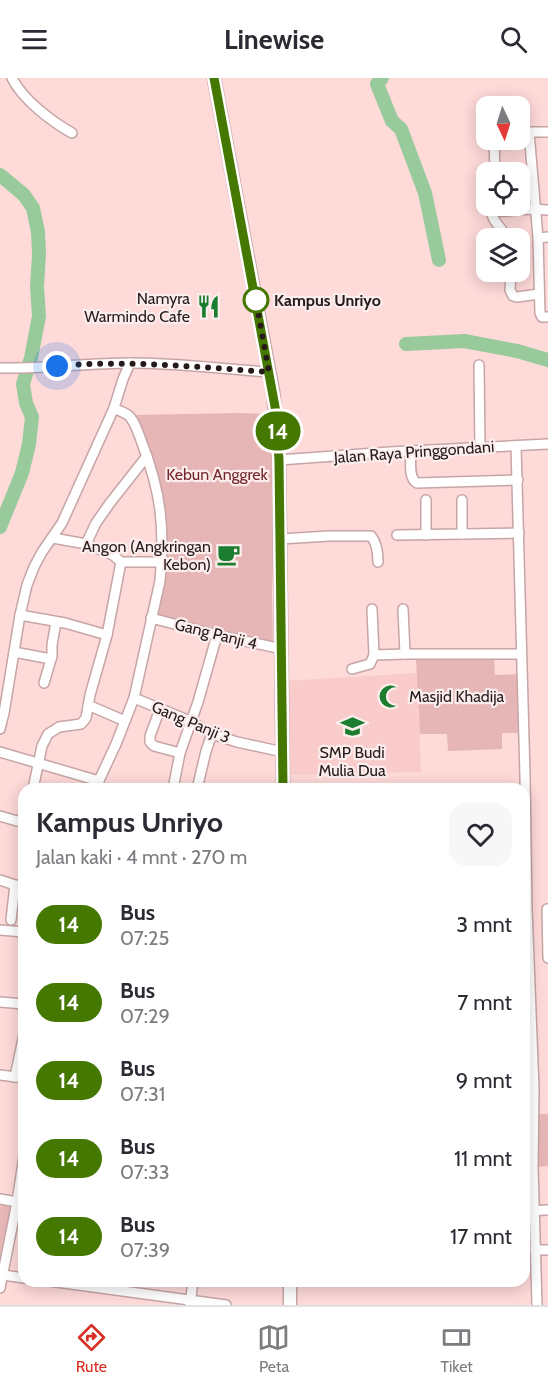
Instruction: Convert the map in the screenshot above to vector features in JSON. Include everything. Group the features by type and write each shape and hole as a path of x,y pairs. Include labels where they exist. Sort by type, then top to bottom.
{"main road":[{"path":"214,78 276,412 279,460 283,783"},
{"path":"290,1287 290,1305"}],"street":[{"path":"12,78 16,86 36,108 72,133"},
{"path":"530,132 548,132"},
{"path":"527,150 536,210 543,238 539,294 540,315 548,317"},
{"path":"530,210 548,210"},
{"path":"510,282 513,296 539,294"},
{"path":"0,368 130,363 269,372"},
{"path":"0,729 27,585 42,552 62,523 114,408 130,363"},
{"path":"479,365 480,448"},
{"path":"98,783 134,698 160,581 162,562 160,505 156,484 136,427 130,417 114,408"},
{"name":"Jalan Raya Pringgondani","path":"279,460 548,444"},
{"path":"516,446 525,783"},
{"path":"411,451 412,477 417,483 518,480"},
{"path":"86,544 110,502 147,456"},
{"path":"426,500 426,535"},
{"path":"462,500 462,534"},
{"path":"397,535 519,533"},
{"path":"280,539 371,536 377,549 378,562"},
{"path":"53,538 86,544 112,555 121,562 162,562"},
{"path":"34,783 42,746 48,734 59,727 81,724 86,718 107,635 121,562"},
{"path":"352,669 370,664 374,655 372,609"},
{"path":"404,609 405,654"},
{"path":"20,615 107,635"},
{"name":"Gang Panji 4","path":"151,618 282,650"},
{"path":"44,683 51,659 56,622"},
{"path":"174,783 180,753 198,702 217,635"},
{"path":"14,652 51,659"},
{"path":"374,655 521,654"},
{"name":"Gang Panji 3","path":"134,698 212,734 283,752"},
{"path":"88,705 125,721"},
{"path":"160,709 150,742 154,746 180,753"},
{"path":"198,783 212,734"},
{"path":"0,752 91,783"},
{"path":"0,816 18,821"},
{"path":"0,880 18,884"},
{"path":"11,921 18,893"},
{"path":"530,909 548,909 548,958 530,958"},
{"path":"0,930 18,932"},
{"path":"0,1002 18,1004"},
{"path":"530,1002 534,1089 537,1305"},
{"path":"0,1075 18,1078"},
{"path":"0,1200 18,1206"},
{"path":"0,1287 18,1210"},
{"path":"530,1210 548,1210"},
{"path":"536,1250 548,1250"},
{"path":"3,1275 18,1277"},
{"path":"87,1287 190,1303 226,1305"},
{"path":"190,1303 192,1287"},
{"path":"537,1287 548,1287"}],"shaded area":[{"name":"SMP Budi Mulia Dua","path":"417,673 421,772 286,775 284,681"}],"green space":[{"name":"Kebun Anggrek","path":"271,414 277,459 272,593 273,646 152,617 163,582 161,493 133,415"},
{"path":"494,658 495,675 526,674 527,733 502,733 502,749 448,751 447,734 420,734 416,660"},
{"path":"534,1114 548,1114 548,1166 533,1167"},
{"path":"1,1202 15,1205 0,1292 0,1209"}],"waterway":[{"path":"382,78 377,84 392,121 401,129 425,193 439,260"},
{"path":"0,175 24,195 33,208 38,232 39,254 37,287 39,316 31,358 23,384 26,403 32,417 29,444 22,473 0,527"},
{"path":"406,344 464,341 517,351 548,360"}],"bus line":[{"name":"14","path":"214,78 276,412 279,460 283,783"}],"place":[{"name":"Kampus Unriyo","path":"256,300"},
{"name":"Namyra Warmindo Cafe","path":"208,307"},
{"name":"Angon (Angkringan Kebon)","path":"229,555"},
{"name":"Masjid Khadija","path":"391,696"},
{"name":"SMP Budi Mulia Dua","path":"352,727"}],"route":[{"path":"57,366 91,363 147,363 269,372 255,295 256,300"}]}
